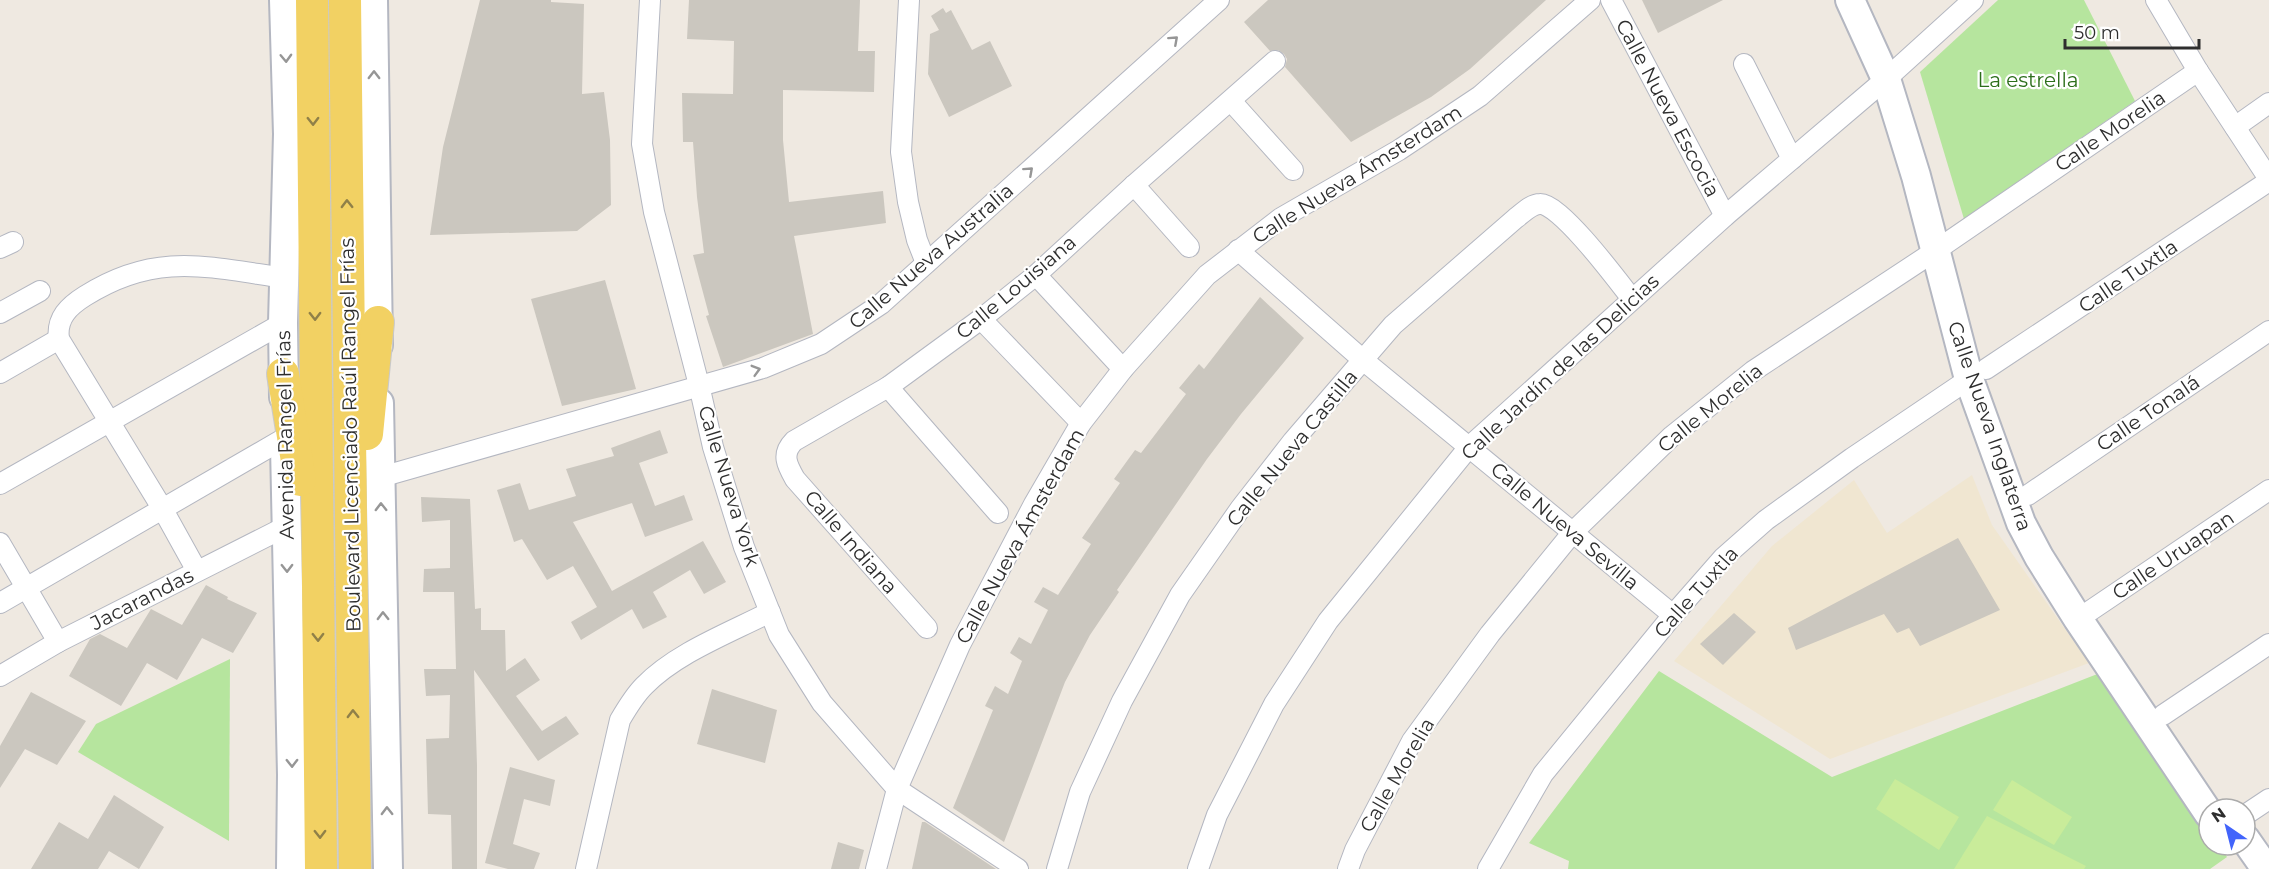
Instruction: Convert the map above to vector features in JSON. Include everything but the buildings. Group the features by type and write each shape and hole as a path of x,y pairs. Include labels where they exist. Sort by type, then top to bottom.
{"main road":[{"name":"Avenida Rangel Frías","path":"284,0 288,134 283,374 292,775 291,869"},
{"name":"Boulevard Licenciado Raúl Rangel Frías","path":"312,0 321,869"},
{"name":"Boulevard Licenciado Raúl Rangel Frías","path":"345,0 355,869"},
{"path":"373,0 388,869"},
{"name":"Calle Nueva Inglaterra","path":"1850,0 1894,72"},
{"name":"Calle Nueva Inglaterra","path":"1869,0 1894,72 1916,176 1943,246 1977,374 2021,523 2039,557 2163,715 2217,797"},
{"path":"352,602 378,322"},
{"path":"283,374 317,585"},
{"name":"Calle Nueva Inglaterra","path":"1977,374 2028,495 2085,615 2198,797"},
{"path":"2257,856 2266,869"}],"street":[{"name":"Calle Nueva York","path":"650,0 642,144 654,212 713,447 744,547 778,635 822,703 897,789 1018,869"},
{"path":"909,0 901,152 908,202 917,240 927,263"},
{"name":"Calle Nueva Australia","path":"381,477 764,368 821,344 880,304 1219,0"},
{"name":"Calle Nueva Ámsterdam","path":"876,869 897,789 960,645 1034,504 1082,423 1123,369 1207,275 1238,250 1281,218 1400,150 1480,96 1590,0"},
{"name":"Calle Nueva Escocia","path":"1611,0 1725,216"},
{"name":"Calle Jardín de las Delicias","path":"1198,869 1217,815 1274,704 1328,621 1470,447 1725,216 1894,72 1973,0"},
{"path":"2159,1 2198,71 2269,180"},
{"name":"Calle Louisiana","path":"786,451 794,441 888,387 981,319 1036,275 1275,60"},
{"path":"1744,64 1792,159"},
{"name":"Calle Morelia","path":"1348,869 1355,850 1412,741 1490,634 1574,532 1671,436 1711,403 1818,327 1943,246 2198,71"},
{"path":"1231,101 1293,170"},
{"path":"2235,127 2269,103"},
{"name":"Calle Tuxtla","path":"1488,869 1543,774 1673,615 1723,558 1766,520 1852,458 2269,180"},
{"path":"1134,185 1189,247"},
{"name":"Calle Nueva Castilla","path":"1057,869 1080,792 1122,701 1180,595 1240,509 1293,441 1393,325 1516,218 1532,206 1540,204 1549,206 1564,216 1632,299"},
{"name":"Calle Nueva Sevilla","path":"1238,250 1363,360 1673,615"},
{"path":"197,571 162,508 59,339 60,322 70,306 97,289 138,271 182,264 285,278"},
{"path":"1036,275 1123,369"},
{"path":"0,313 40,291"},
{"path":"981,319 1082,423"},
{"path":"0,484 283,323"},
{"name":"Calle Tonalá","path":"2028,495 2269,332"},
{"path":"0,373 59,339"},
{"path":"888,387 998,513"},
{"path":"0,603 285,438"},
{"name":"Calle Indiana","path":"786,451 788,466 795,479 927,628"},
{"name":"Calle Uruapan","path":"2085,615 2269,490"},
{"name":"Jacarandas","path":"0,676 58,642 286,526"},
{"path":"0,543 58,642"},
{"path":"586,869 620,720 631,701 644,686 670,664 770,612"},
{"path":"2163,715 2269,644"}],"shaded area":[{"path":"1972,475 1992,525 2089,663 1830,759 1674,661 1772,546 1854,480 1887,533"}],"green space":[{"name":"La estrella","path":"1998,0 2084,0 2135,101 1964,219 1920,72"},
{"path":"230,659 229,841 78,752 96,724"},
{"path":"1659,671 1832,777 2100,673 2197,814 2197,857 2227,857 2210,869 1568,869 1569,861 1529,843"},
{"path":"1895,779 1959,817 1939,850 1876,809"},
{"path":"2012,780 2072,817 2054,845 1993,810"},
{"path":"1987,816 2086,866 2084,869 1954,869"}]}
